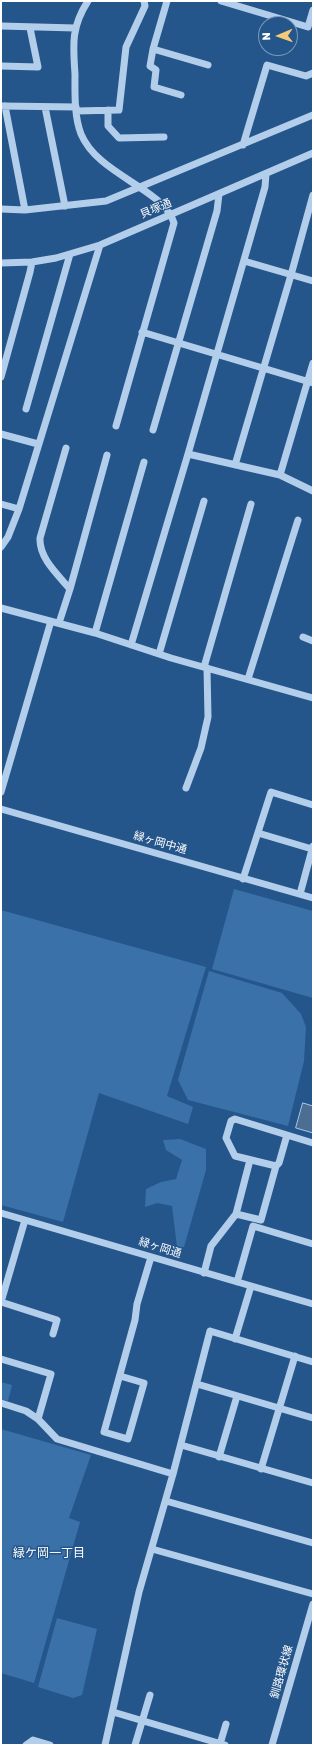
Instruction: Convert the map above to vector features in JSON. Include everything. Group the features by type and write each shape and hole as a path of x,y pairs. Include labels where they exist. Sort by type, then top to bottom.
{"street":[{"path":"88,1 82,10 75,28 73,46 76,109 81,134 97,157 158,201 171,214 174,223 116,426"},
{"path":"25,210 3,106 119,110 126,47 145,6 144,1"},
{"path":"167,1 153,49 150,66 156,70 154,87 182,95"},
{"path":"221,1 308,26 313,10"},
{"path":"1,26 30,28 75,28"},
{"path":"1,66 38,67 30,28"},
{"path":"153,49 208,65"},
{"path":"243,146 267,65 306,76 313,73"},
{"path":"45,107 64,206"},
{"path":"108,110 108,126 119,138 164,137"},
{"path":"1,209 25,210 106,201 243,146 313,115"},
{"name":"貝塚通","path":"1,263 32,262 70,254 100,245 313,153"},
{"path":"131,645 244,261 265,186 266,174"},
{"path":"152,430 217,211 219,194"},
{"path":"235,465 313,195"},
{"path":"1,547 8,537 19,509 100,245"},
{"path":"26,408 70,254"},
{"path":"244,261 313,281"},
{"path":"1,377 32,262"},
{"path":"142,332 310,382"},
{"path":"280,475 310,382 313,363"},
{"path":"1,434 38,444"},
{"path":"66,448 40,538 40,547 42,555 70,589"},
{"path":"188,454 280,475 313,491"},
{"path":"59,623 70,589 107,455"},
{"path":"95,633 144,462"},
{"path":"159,654 204,501"},
{"path":"1,504 19,509"},
{"path":"186,788 201,748 208,717 206,668 251,504"},
{"path":"248,679 298,520"},
{"path":"1,608 95,633 159,654 313,698"},
{"path":"1,792 51,621"},
{"path":"303,637 313,641"},
{"path":"243,879 271,792 313,805"},
{"name":"緑ヶ岡中通","path":"1,809 313,898"},
{"path":"258,833 313,848 300,894"},
{"path":"276,1166 235,1156 226,1138 231,1121 234,1119 313,1143"},
{"path":"236,1214 261,1220 276,1166 279,1163 287,1135"},
{"path":"204,1273 212,1246 236,1214 250,1160"},
{"name":"緑ヶ岡通","path":"1,1213 313,1304"},
{"path":"25,1220 1,1302 57,1320 53,1334"},
{"path":"237,1282 254,1226 313,1244"},
{"path":"120,1376 144,1383 128,1438 104,1432 135,1320 137,1304 151,1257"},
{"path":"235,1339 251,1286"},
{"path":"105,1745 139,1592 166,1501 210,1331 313,1362"},
{"path":"261,1469 295,1356"},
{"path":"1,1359 51,1374 38,1419"},
{"path":"197,1384 313,1418"},
{"path":"219,1457 237,1396"},
{"path":"1,1403 26,1411 38,1419 57,1439 173,1474"},
{"path":"180,1445 313,1483"},
{"path":"166,1501 313,1543"},
{"path":"152,1549 313,1594"},
{"name":"釧路環状線","path":"272,1745 313,1604"},
{"path":"136,1745 150,1695"},
{"path":"113,1712 202,1742 222,1744 226,1724"},
{"path":"26,1745 33,1740 50,1745"}],"shaded area":[{"path":"234,889 313,911 313,998 212,969"},
{"path":"1,910 206,967 167,1096 193,1107 188,1124 99,1093 63,1222 1,1205"},
{"path":"209,971 282,993 301,1014 306,1027 304,1061 288,1126 188,1100 178,1080"},
{"path":"303,1103 313,1106 313,1133 296,1128"},
{"path":"180,1139 206,1149 206,1170 184,1247 177,1247 172,1206 157,1203 145,1207 146,1189 161,1182 176,1179 182,1160 166,1150 163,1140"},
{"path":"1,1382 12,1385 8,1401 1,1399"},
{"path":"1,1429 91,1455 69,1518 80,1522 34,1683 1,1673"},
{"path":"57,1618 97,1629 82,1695 73,1698 38,1687"}],"district":[{"name":"緑ケ岡一丁目","path":"49,1554"}]}
